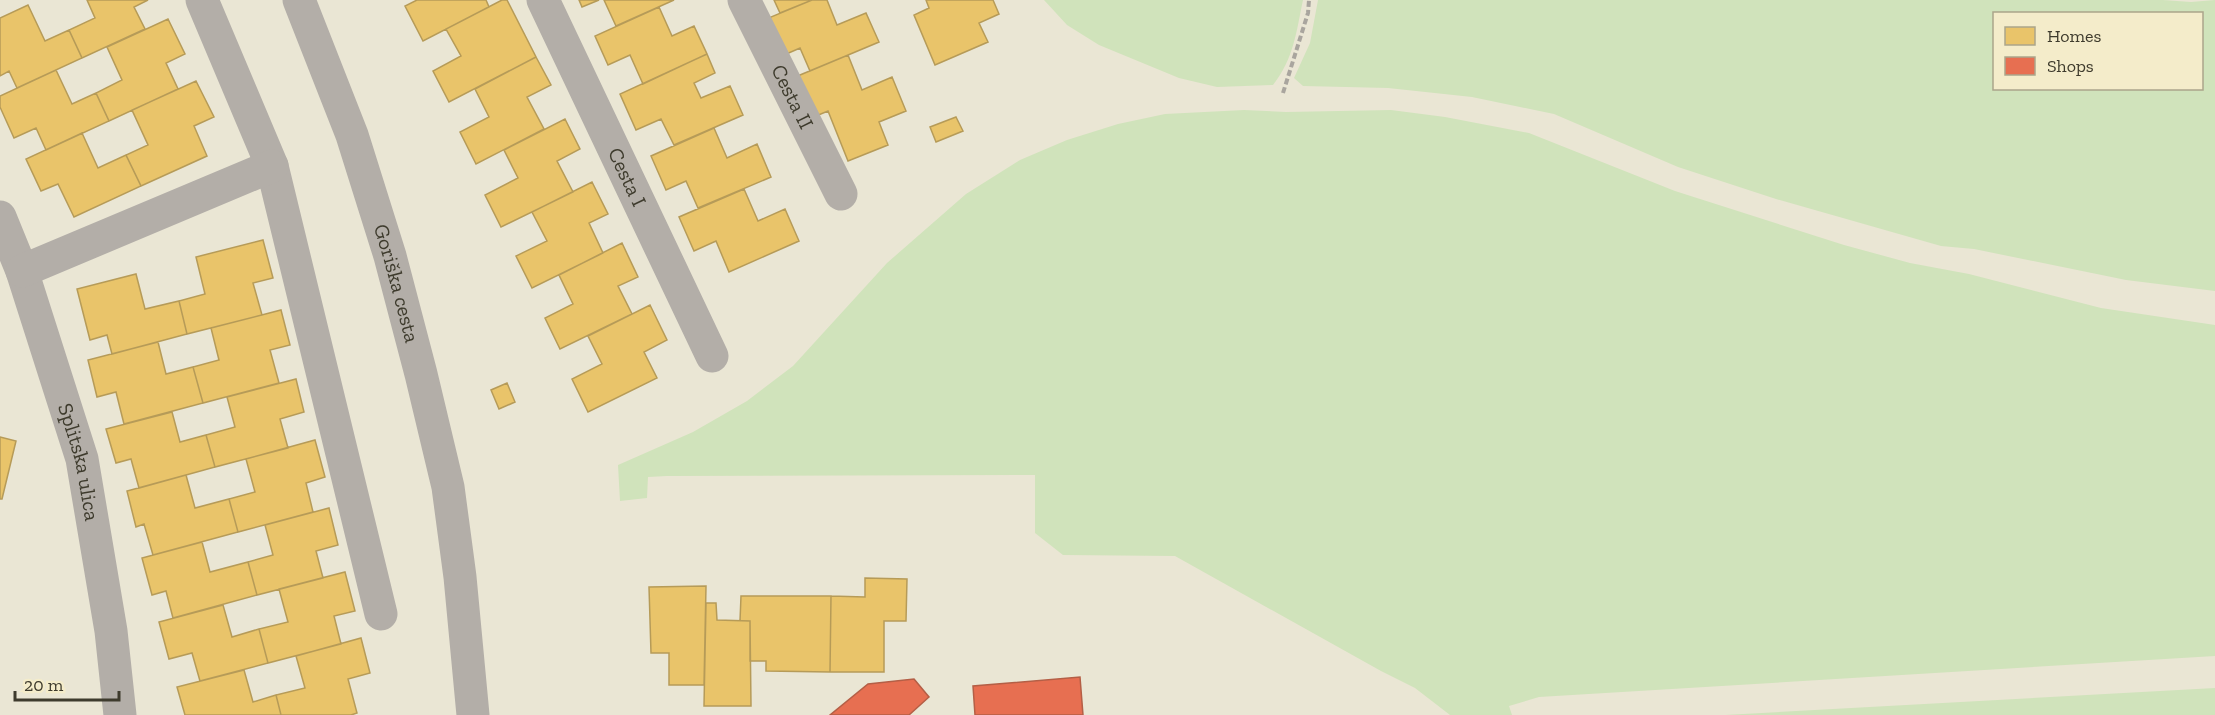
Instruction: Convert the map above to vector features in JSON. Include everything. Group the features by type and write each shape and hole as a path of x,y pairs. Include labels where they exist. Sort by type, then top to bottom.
{"street":[{"path":"202,0 272,166 381,614"},
{"name":"Goriška cesta","path":"299,0 352,135 390,256 448,487 460,577 473,715"},
{"name":"Cesta I","path":"543,0 712,356"},
{"name":"Cesta II","path":"744,0 841,194"},
{"path":"22,271 272,166"},
{"name":"Splitska ulica","path":"0,217 22,271 82,459 111,631 120,715"}],"path":[{"path":"1283,93 1310,0"}],"green space":[{"path":"1044,0 1303,0 1290,55 1273,85 1217,87 1179,78 1099,45 1067,25"},
{"path":"1318,0 2163,0 2191,2 2215,0 2215,291 2126,280 1974,249 1941,246 1776,199 1678,167 1554,114 1472,97 1388,88 1303,86 1294,78 1310,43"},
{"path":"1244,110 1286,112 1391,110 1445,117 1529,133 1675,191 1844,245 2101,308 2215,325 2215,656 1539,697 1509,706 1512,715 1450,715 1415,688 1175,556 1063,555 1035,533 1035,475 648,477 647,498 620,501 618,465 693,432 747,401 793,366 887,263 966,194 1020,160 1067,140 1118,124 1165,114"},
{"path":"2215,688 2215,715 1725,715"}],"building: Homes":[{"path":"87,0 148,0 134,7 145,29 82,58 69,30 95,18"},
{"path":"417,0 486,0 489,7 423,41 405,6"},
{"path":"502,0 507,0 536,57 449,102 433,71 461,56 446,29"},
{"path":"579,0 599,0 582,7"},
{"path":"604,0 674,0 616,26"},
{"path":"774,0 812,0 780,13"},
{"path":"812,0 827,0 837,25 866,13 879,42 810,71 800,48 775,59 759,22"},
{"path":"926,0 993,0 999,14 979,23 988,42 935,65 914,15 929,8"},
{"path":"28,5 45,41 69,30 82,58 17,88 9,71 0,76 0,18"},
{"path":"659,7 672,36 694,26 707,54 643,84 630,55 608,65 595,36"},
{"path":"168,19 185,54 166,63 178,89 109,121 96,93 122,80 107,47"},
{"path":"707,54 715,73 694,83 701,98 730,86 743,115 674,145 661,119 636,130 620,94"},
{"path":"848,55 862,90 892,77 906,111 879,122 888,145 848,161 828,111 804,121 788,80"},
{"path":"536,57 551,85 527,97 544,129 476,164 460,132 489,117 475,89"},
{"path":"56,70 72,104 96,93 109,121 46,150 36,128 14,138 0,107 0,96"},
{"path":"196,81 214,117 194,126 207,156 141,186 126,155 148,145 132,110"},
{"path":"956,117 963,131 936,142 930,127"},
{"path":"565,119 580,149 557,161 573,192 501,227 485,195 518,178 504,150"},
{"path":"714,128 727,158 757,144 771,177 698,208 686,181 666,190 651,156"},
{"path":"82,133 98,168 126,155 141,186 74,217 58,184 41,191 26,159"},
{"path":"592,182 608,214 589,223 603,253 532,288 516,256 547,241 532,212"},
{"path":"744,189 758,221 785,209 799,241 729,272 716,241 694,251 679,217"},
{"path":"263,240 273,278 253,283 262,315 187,334 179,301 205,294 196,257"},
{"path":"622,243 638,277 618,286 632,314 560,349 545,318 573,304 559,275"},
{"path":"136,274 145,309 179,301 187,334 112,354 107,335 90,340 77,289"},
{"path":"650,305 667,340 644,352 657,378 588,412 572,379 602,364 588,336"},
{"path":"281,310 290,345 270,350 279,383 203,403 193,367 219,360 211,328"},
{"path":"158,342 166,374 193,367 203,403 124,424 116,392 97,397 88,360"},
{"path":"296,379 304,412 280,419 288,448 215,467 206,435 235,427 227,397"},
{"path":"507,383 515,402 499,409 491,390"},
{"path":"172,412 180,442 206,435 215,467 139,488 131,459 116,463 106,429"},
{"path":"0,437 16,441 2,499 0,499"},
{"path":"315,440 325,477 306,483 313,512 238,532 229,499 255,492 246,459"},
{"path":"186,475 195,508 229,499 238,532 153,555 144,524 136,527 127,491"},
{"path":"329,508 338,545 316,551 323,578 257,595 248,562 273,555 265,525"},
{"path":"202,542 210,572 248,562 257,595 173,618 166,591 152,595 142,558"},
{"path":"345,572 355,611 334,616 341,644 268,663 259,629 288,622 279,589"},
{"path":"865,578 907,579 906,621 884,621 884,672 830,672 831,596 865,597"},
{"path":"706,586 704,685 669,685 669,653 651,653 649,587"},
{"path":"741,596 831,596 830,672 766,671 766,661 750,661 750,621 740,621"},
{"path":"706,603 716,603 717,620 750,621 751,706 704,706"},
{"path":"223,605 232,637 259,629 268,663 200,681 192,653 169,659 159,622"},
{"path":"361,638 370,673 348,679 357,713 351,715 281,715 276,695 305,688 296,656"},
{"path":"244,670 253,702 276,695 281,715 185,715 177,687"}],"building: Shops":[{"path":"1080,677 1083,715 975,715 973,686"},
{"path":"914,679 929,697 909,715 830,715 868,684"}]}
